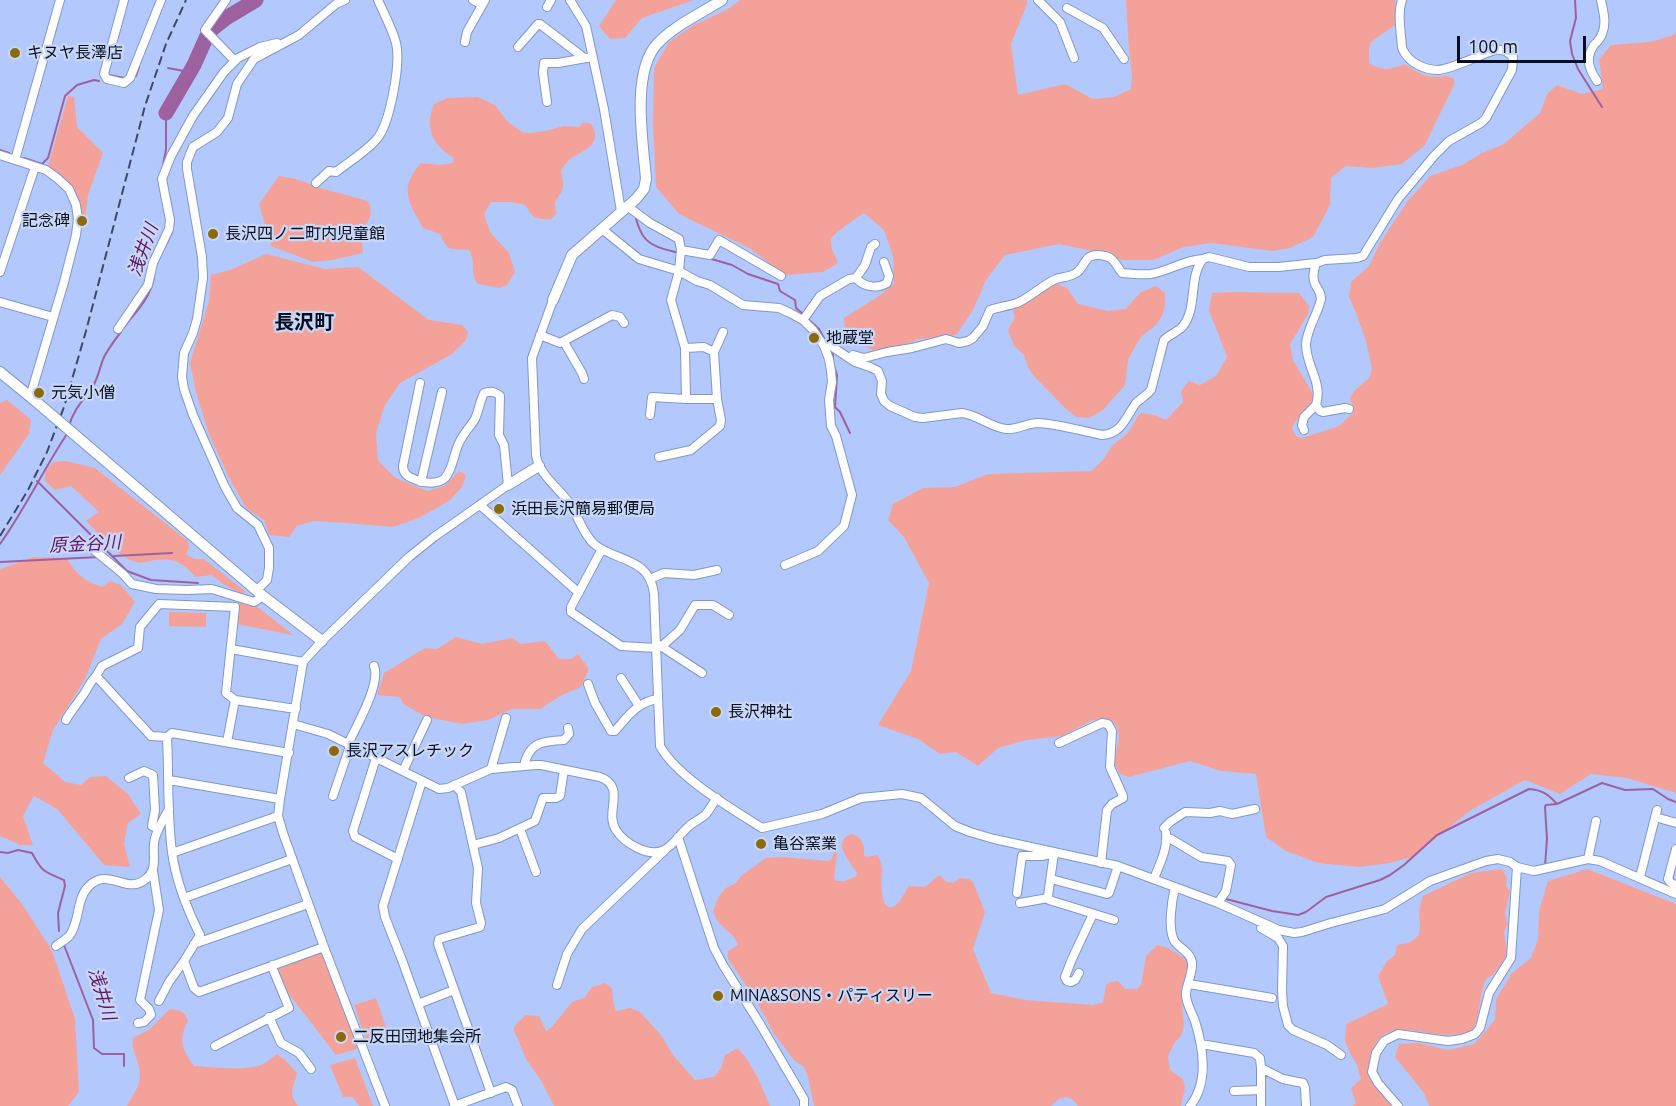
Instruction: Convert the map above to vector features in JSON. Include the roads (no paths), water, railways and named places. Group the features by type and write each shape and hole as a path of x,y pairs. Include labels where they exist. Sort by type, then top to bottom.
{"street":[{"path":"15,160 60,0"},
{"path":"124,0 104,74 107,79 124,83 130,78 161,0"},
{"path":"226,0 205,30 236,61"},
{"path":"76,542 89,546 132,584 156,589 212,589 254,602 267,580 269,548 258,525 237,508 225,488 184,389 182,377 184,354 197,319 203,278 202,257 187,169 194,147 217,132 228,118 237,84 254,59 299,35 336,4 345,0"},
{"path":"316,183 329,171 336,172 376,140 384,126 391,104 398,63 396,43 378,0"},
{"path":"465,42 467,32 484,3 473,0"},
{"path":"570,0 586,26 588,57 604,109 624,208 679,239 681,250 679,271 671,300 685,348 686,399"},
{"path":"722,0 668,34 649,54 640,95 646,179 644,189 636,199 572,255 540,334 531,366 536,455 539,465 571,506 592,542 638,566 654,586 660,746 666,756 691,779 762,828 822,814 861,798 902,794 921,798 955,826 970,832 1118,866 1218,903 1287,933 1302,932 1385,909 1430,881 1498,859 1534,871 1588,859 1606,863 1676,894"},
{"path":"1038,0 1060,22 1074,58"},
{"path":"839,351 864,358 946,339 959,343 968,341 983,326 990,310 1016,303 1053,280 1078,272 1086,259 1099,255 1115,261 1122,273 1142,274 1158,272 1191,260 1209,257 1249,267 1280,267 1364,256 1398,199 1434,156 1449,141 1486,118 1512,70 1513,57 1502,49 1445,69 1424,68 1415,63 1403,51 1400,16 1402,0"},
{"path":"1596,81 1588,60 1592,48 1604,30 1601,0"},
{"path":"1057,19 1064,14 1067,4 1102,28 1124,59"},
{"path":"518,48 540,24 588,57"},
{"path":"118,329 148,285 153,263 169,229 170,220 162,179 171,156 193,116 224,72 236,61 260,47 274,43 282,44"},
{"path":"547,102 543,64 588,57"},
{"path":"0,155 46,170 69,189 76,205 78,219 71,254 31,398"},
{"path":"0,272 35,167"},
{"path":"602,229 639,259 679,271 710,285 743,305 779,308 803,320 824,346 829,359 832,382 829,400 831,426 836,436 852,495 844,526 818,551 785,565"},
{"path":"681,250 710,255 719,240 765,269 781,276"},
{"path":"803,320 820,296 849,279 855,278 865,265 871,248 875,244"},
{"path":"824,346 831,346 855,362 878,371 882,381 880,389 884,400 915,417 962,413 1004,429 1040,423 1108,435 1122,426 1139,400 1150,390 1164,340 1179,330 1189,315 1197,268 1203,259"},
{"path":"855,278 860,283 882,286 887,283 889,276 884,262"},
{"path":"1304,430 1302,425 1304,417 1316,405 1318,397 1318,385 1309,363 1306,343 1321,299 1321,293 1314,283 1316,263"},
{"path":"0,302 53,317"},
{"path":"540,334 558,342 564,342 612,315 622,319 624,323"},
{"path":"659,457 691,450 720,426 714,352 723,332"},
{"path":"564,342 584,378"},
{"path":"685,348 704,347 714,352"},
{"path":"0,372 260,593 322,641"},
{"path":"420,383 403,470 408,476 421,482 439,481 445,478 459,444 474,421 481,398 484,393 490,391 500,396 499,435 504,445 508,485"},
{"path":"421,482 442,392"},
{"path":"650,415 652,397 717,399"},
{"path":"1316,405 1323,412 1348,409"},
{"path":"385,1106 308,904 278,816 303,662 409,557 434,537 539,465"},
{"path":"480,505 579,593"},
{"path":"602,549 570,610 574,615 621,646 658,646 702,673"},
{"path":"650,579 664,573 694,575 717,570"},
{"path":"66,720 102,666 138,648 140,627 159,604 235,607 226,693 235,700 296,709"},
{"path":"658,646 680,630 694,605 713,605 729,615"},
{"path":"231,649 303,662"},
{"path":"333,796 350,740 374,687 376,676 374,666"},
{"path":"96,676 151,736 167,737 171,733 289,753"},
{"path":"621,678 639,706"},
{"path":"588,684 611,731 615,730 646,701 658,699"},
{"path":"227,742 235,700"},
{"path":"491,769 506,718"},
{"path":"403,771 427,720"},
{"path":"1059,743 1102,723 1111,726 1110,767 1123,798 1107,810 1101,863"},
{"path":"293,724 328,734 439,789 445,789 491,769 524,766 542,765 600,777 608,780 612,786 614,795 612,815 615,829 634,845 648,851 665,850"},
{"path":"526,755 540,743 564,740 569,734 568,728"},
{"path":"524,766 531,743 545,735"},
{"path":"159,1001 200,935 183,898 172,853 167,737"},
{"path":"376,758 352,831 355,837 398,859"},
{"path":"473,845 499,838 536,819 543,798 561,796 564,770"},
{"path":"129,778 144,771 153,775 155,810 152,826 158,829"},
{"path":"169,780 280,799"},
{"path":"422,781 383,906 385,917 454,1106 506,1087 512,1090 518,1106"},
{"path":"454,785 461,792 478,868 476,903 482,923 480,927 439,939 438,944 491,1093"},
{"path":"557,985 567,954 582,929 689,826 707,813 717,798"},
{"path":"138,1023 144,1022 151,1015 149,1009 140,1000 159,910 153,871 154,840 169,808"},
{"path":"1154,879 1167,838 1164,827 1170,822 1183,813 1232,814 1255,809"},
{"path":"1640,877 1656,813 1676,823"},
{"path":"172,853 278,816"},
{"path":"1588,859 1596,821"},
{"path":"520,829 537,872"},
{"path":"678,837 714,948 804,1099 804,1106"},
{"path":"1167,838 1201,857 1228,861 1231,865 1226,891 1218,903"},
{"path":"1676,849 1668,879 1676,886"},
{"path":"1054,853 1048,898 1052,903 1114,920"},
{"path":"1017,893 1023,856 1043,856 1054,853"},
{"path":"183,898 292,859"},
{"path":"1050,879 1108,894 1118,866"},
{"path":"1398,1106 1378,1083 1372,1072 1376,1053 1384,1041 1398,1034 1448,1041 1475,1034 1480,1028 1489,993 1511,958 1517,867"},
{"path":"56,946 71,934 83,894 96,880 103,878 131,885 141,882 153,871"},
{"path":"1175,887 1171,913 1172,932 1175,941 1191,959 1192,971 1186,998 1201,1044 1201,1083 1198,1094 1190,1106"},
{"path":"1020,903 1048,898"},
{"path":"194,944 308,904"},
{"path":"1079,973 1073,981 1069,982 1066,979 1065,975 1093,914"},
{"path":"1252,918 1252,923 1273,934 1283,946 1282,992 1288,1025 1293,1030 1327,1045 1341,1055"},
{"path":"184,961 194,988 199,992 324,947"},
{"path":"215,1046 289,1008 273,965"},
{"path":"1189,984 1272,998"},
{"path":"418,1004 454,990"},
{"path":"269,1017 281,1043 299,1053 311,1069"},
{"path":"1201,1044 1254,1053 1260,1058 1261,1106"},
{"path":"1261,1068 1283,1079 1304,1083 1306,1106"},
{"path":"1234,1091 1261,1090"}],"waterway":[{"name":"浅井川","path":"166,113 212,29 256,0"},
{"path":"1575,0 1576,18 1570,41 1572,54 1578,69 1602,107"},
{"path":"136,76 139,67"},
{"path":"168,68 184,71"},
{"path":"109,75 124,78"},
{"path":"24,158 42,164 48,158 65,96 77,85 94,80 99,81"},
{"name":"浅井川","path":"162,171 166,149 166,113"},
{"path":"0,150 9,153"},
{"path":"636,219 641,233 647,240 660,248 679,253"},
{"name":"浅井川","path":"167,243 172,232"},
{"path":"708,258 778,284 780,291 795,300 796,308 803,314"},
{"name":"浅井川","path":"124,327 147,297 154,276"},
{"path":"807,318 819,329 827,344"},
{"name":"浅井川","path":"69,426 76,409 93,386 105,355 121,332"},
{"path":"830,349 833,360"},
{"path":"834,366 837,375 835,407 840,412 850,433"},
{"name":"浅井川","path":"0,544 67,434"},
{"path":"37,481 127,571 151,580 198,583"},
{"name":"原金谷川","path":"114,556 172,553"},
{"name":"原金谷川","path":"0,562 99,557"},
{"path":"1226,899 1298,915 1306,912 1326,897 1390,875 1437,835 1529,789 1544,793 1557,804 1602,783 1625,790 1653,789 1676,802"},
{"path":"1545,866 1547,839 1545,807 1557,804"},
{"name":"浅井川","path":"0,852 8,853 18,850 32,853 44,871 64,880 65,886 58,913 59,931"},
{"name":"浅井川","path":"64,945 93,1020 94,1048 102,1054 124,1054 124,1066"}],"railway":[{"path":"0,536 28,490 47,452 64,407 145,106 166,44 186,0"}],"place":[{"name":"キヌヤ長澤店","path":"15,53"},
{"name":"記念碑","path":"82,221"},
{"name":"長沢四ノ二町内児童館","path":"213,234"},
{"name":"地蔵堂","path":"814,338"},
{"name":"元気小僧","path":"39,393"},
{"name":"浜田長沢簡易郵便局","path":"499,509"},
{"name":"長沢神社","path":"716,712"},
{"name":"長沢アスレチック","path":"334,751"},
{"name":"亀谷窯業","path":"761,844"},
{"name":"MINA&SONS・パティスリー","path":"718,996"},
{"name":"二反田団地集会所","path":"341,1037"}],"district":[{"name":"長沢町","path":"304,322"}]}
